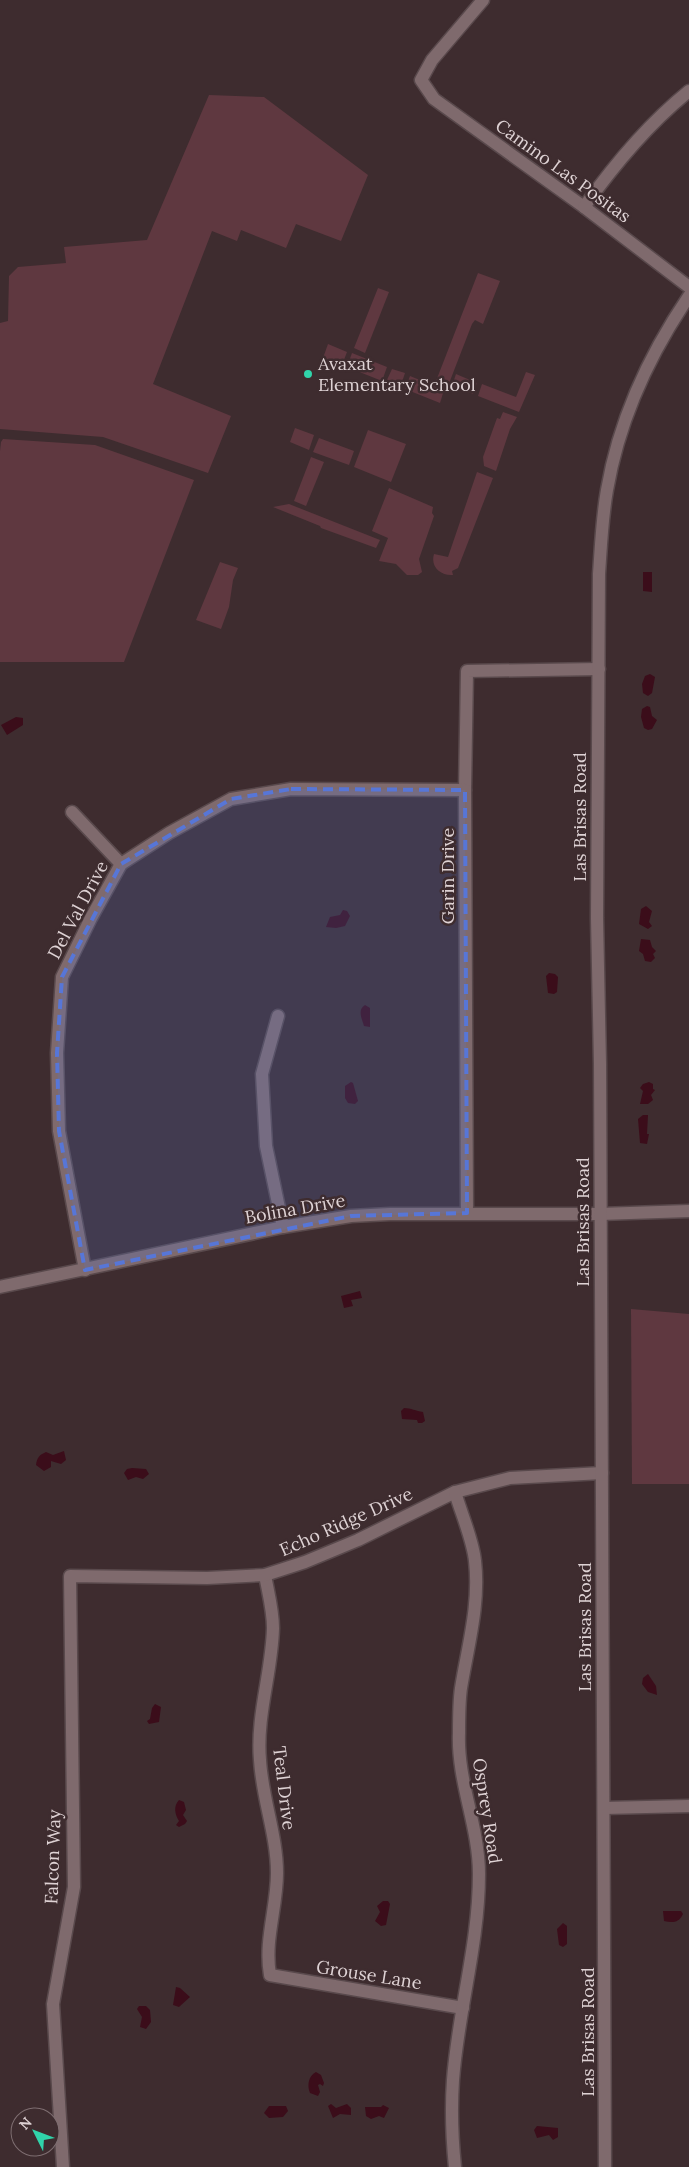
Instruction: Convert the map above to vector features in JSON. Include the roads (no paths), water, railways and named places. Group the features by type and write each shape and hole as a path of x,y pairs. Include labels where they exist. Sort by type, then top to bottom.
{"street":[{"name":"Camino Las Positas","path":"483,0 432,60 421,80 434,99 584,207 689,287"},
{"path":"584,207 611,169 646,130 689,91"},
{"name":"Las Brisas Road","path":"605,2167 600,1064 597,918 601,531 607,490 618,442 630,405 669,326 689,296"},
{"name":"Garin Drive","path":"467,1213 465,790 467,671 599,669"},
{"name":"Del Val Drive","path":"85,1270 59,1131 57,1053 62,977 91,918 121,864 169,832 232,799 291,789 465,790"},
{"path":"72,812 121,864"},
{"path":"278,1016 262,1074 266,1146 283,1227"},
{"name":"Bolina Drive","path":"0,1287 283,1227 351,1216 467,1213 600,1214 689,1211"},
{"name":"Echo Ridge Drive","path":"70,1576 207,1578 265,1575 305,1562 358,1540 455,1492 510,1478 602,1474"},
{"name":"Osprey Road","path":"455,1492 475,1558 476,1577 472,1629 461,1690 459,1736 463,1786 474,1824 479,1874 473,1944 453,2080 452,2142 455,2167"},
{"name":"Teal Drive","path":"265,1575 273,1626 260,1728 260,1760 277,1873 267,1942 270,1975"},
{"name":"Falcon Way","path":"63,2167 53,2004 74,1887 70,1576"},
{"path":"604,1808 689,1806"},
{"name":"Grouse Lane","path":"270,1975 463,2008"}],"place":[{"name":"Avaxat Elementary School","path":"308,374"}]}
